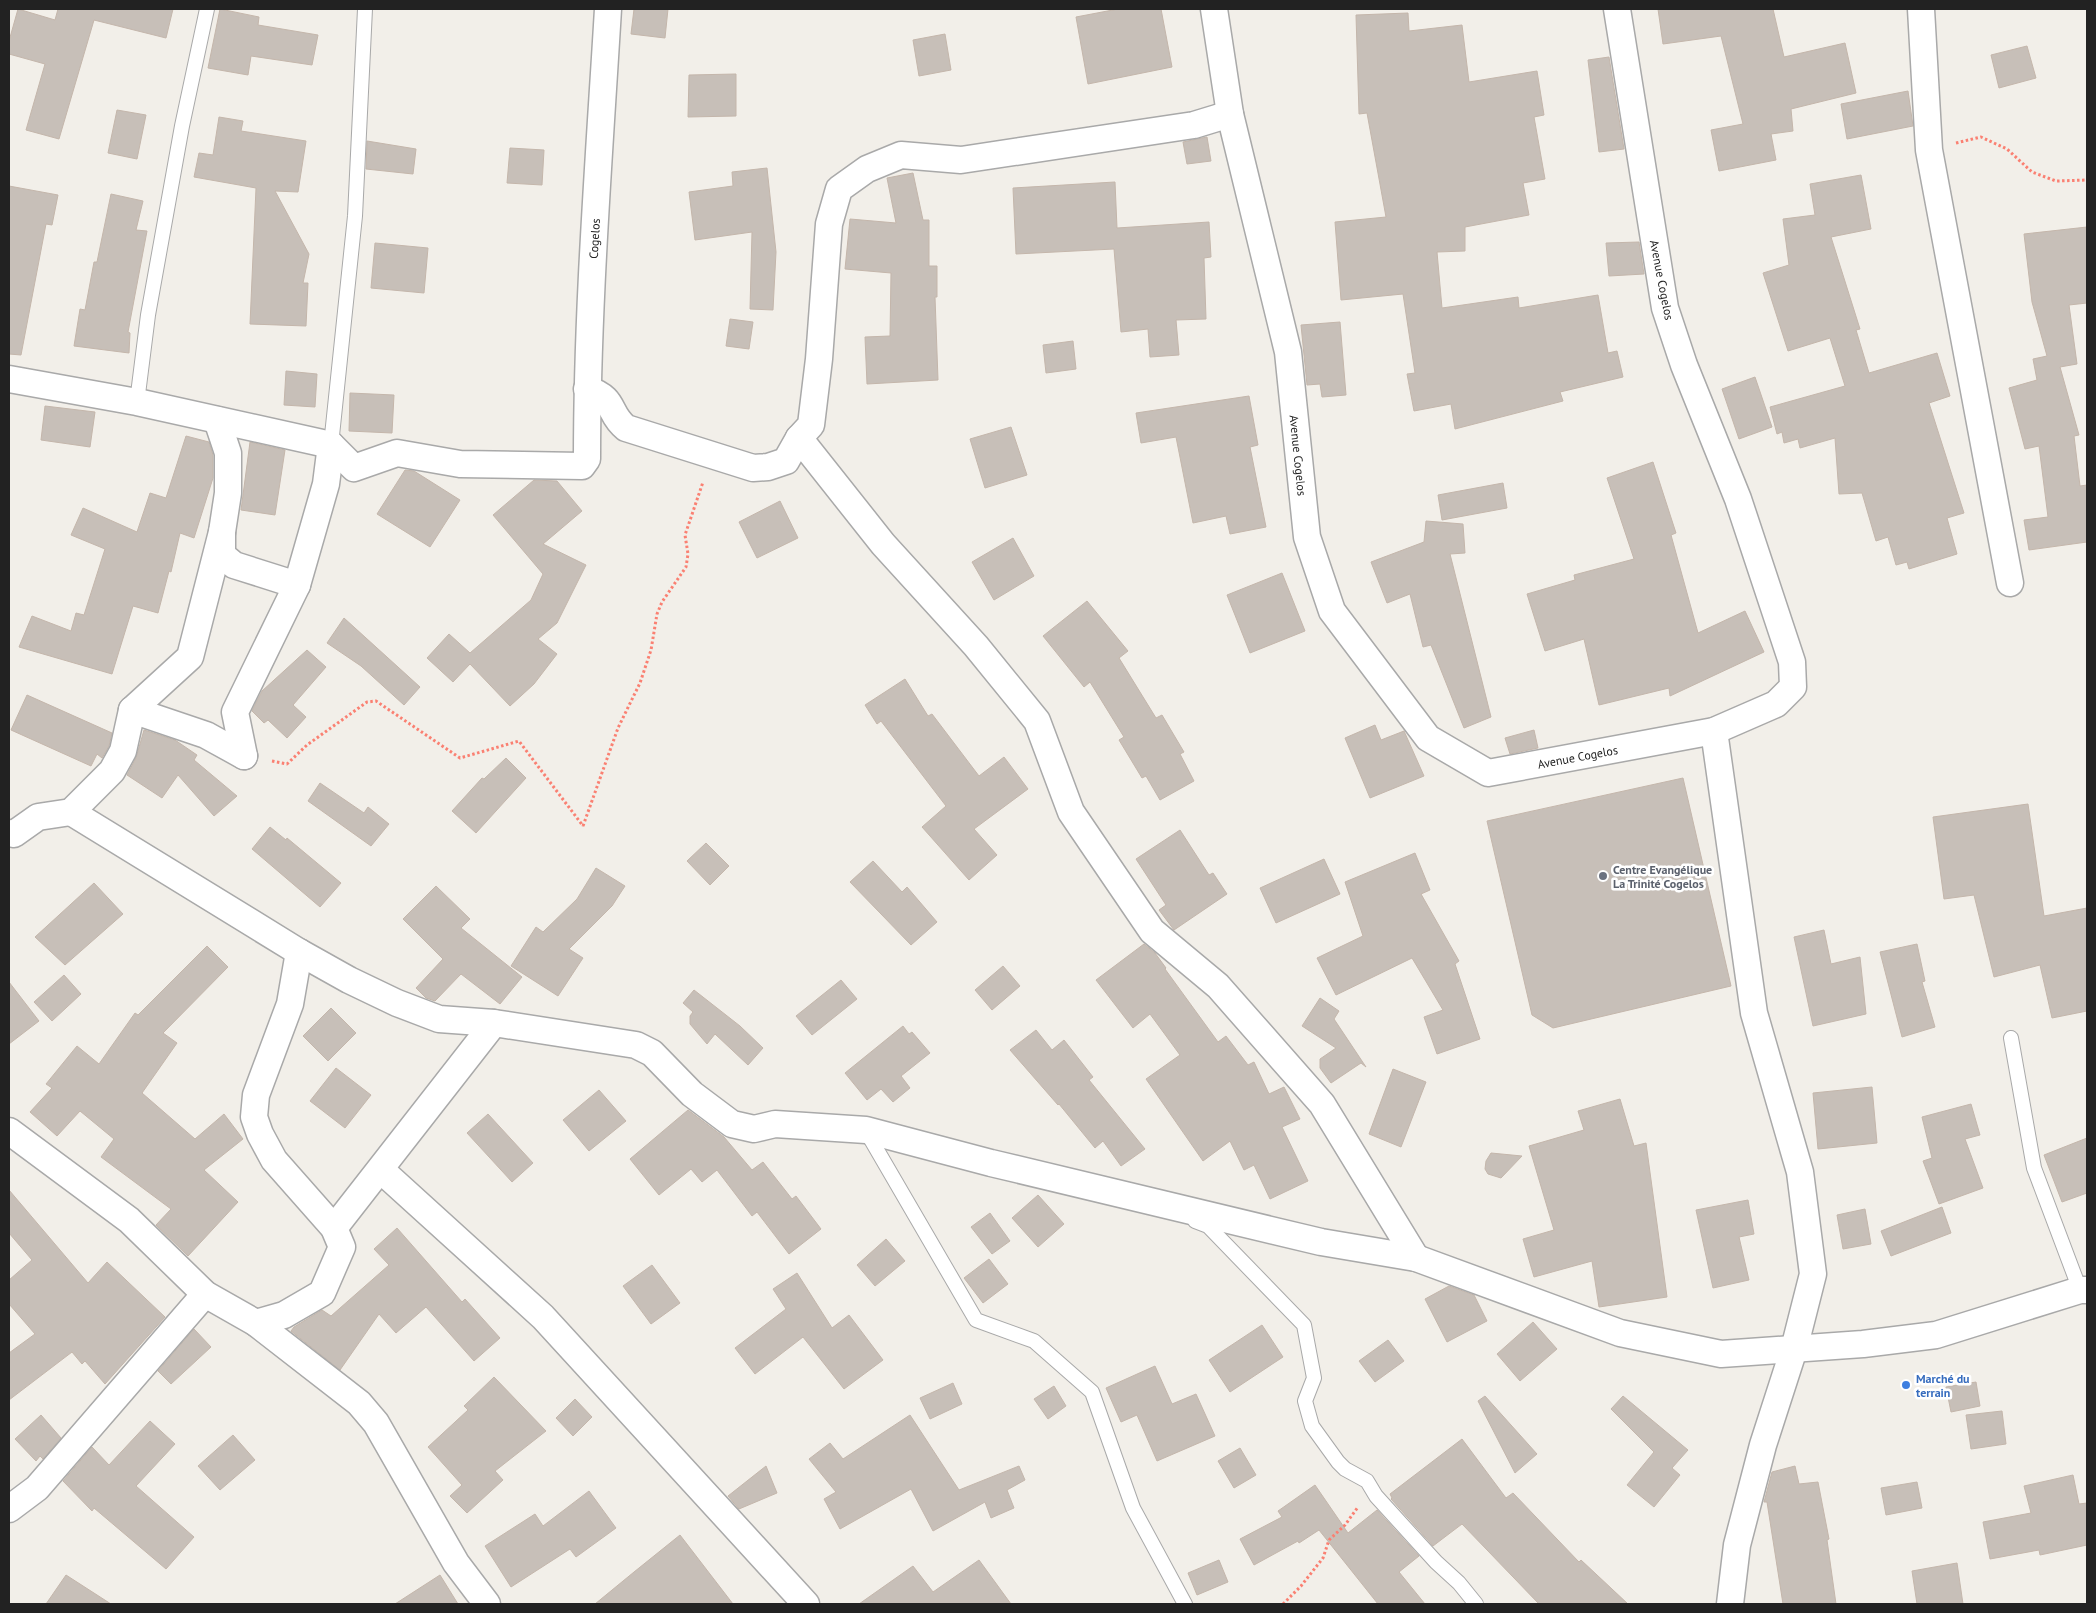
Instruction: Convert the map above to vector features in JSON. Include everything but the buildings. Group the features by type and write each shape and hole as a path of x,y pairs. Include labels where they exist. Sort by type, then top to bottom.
{"street":[{"name":"Cogelos","path":"331,444 354,468 397,453 460,464 582,466 587,459 587,389 608,9"},
{"name":"Avenue Cogelos","path":"1214,9 1230,114 1288,352 1307,537 1332,610 1428,738 1488,773 1714,730 1776,704 1793,687 1792,662 1738,498 1684,365 1665,308 1617,9"},
{"path":"1921,9 1929,150 2010,583"},
{"path":"587,389 600,393 608,399 620,422 626,428 712,457 753,468 768,467 786,461 799,438 811,424 814,411 828,224 839,189 867,169 901,155 961,160 1194,125 1230,114"},
{"path":"9,379 137,402 331,444 326,484 297,584 235,712 244,756"},
{"path":"9,834 14,834 38,817 56,816 71,812 112,771 123,751 132,710 190,657 222,532 228,493 228,454 218,420"},
{"path":"799,438 883,544 976,646 1037,721 1071,812 1152,931 1218,986 1322,1104 1416,1258"},
{"path":"222,532 222,555 234,565 297,584"},
{"path":"132,710 206,735 244,756"},
{"path":"1714,730 1754,1013 1800,1172 1814,1274 1794,1349 1763,1445 1737,1545 1730,1604"},
{"path":"71,812 298,952 349,980 439,1019 494,1022 636,1045 652,1053 692,1094 732,1124 754,1129 775,1124 866,1130 1143,1201 1321,1242 1416,1258 1620,1333 1721,1354 1863,1344 1936,1335 2084,1290"},
{"path":"256,1323 284,1315 322,1293 342,1247 334,1228 274,1160 260,1134 254,1117 256,1095 290,1004 298,952"},
{"path":"334,1228 382,1170 494,1022"},
{"path":"9,1131 130,1220 205,1294 256,1323 359,1403 376,1423 456,1563 486,1604"},
{"path":"382,1170 543,1317 806,1604"},
{"path":"9,1509 37,1488 205,1294"}],"lane":[{"path":"137,402 148,315 182,126 207,9"},
{"path":"331,444 355,216 365,9"},
{"path":"2010,1038 2034,1168 2084,1290"},
{"path":"866,1130 976,1320 1034,1341 1092,1392 1133,1508 1185,1604"},
{"path":"1143,1201 1208,1226 1304,1325 1314,1378 1305,1401 1312,1426 1338,1462 1345,1469 1367,1481 1376,1496 1436,1562 1459,1583 1476,1604"}],"path":[{"path":"1929,150 1981,137 2007,149 2032,172 2056,181 2087,180"},
{"path":"244,756 287,764 307,745 367,702 376,701 460,758 519,741 583,826 618,728 640,683 651,650 657,614 662,602 686,567 688,554 686,534 712,457"},
{"path":"1283,1604 1301,1586 1322,1558 1329,1540 1358,1507 1367,1481"}],"place":[{"name":"Centre Evangélique La Trinité Cogelos","path":"1603,876"},
{"name":"Marché du terrain","path":"1906,1385"}]}
